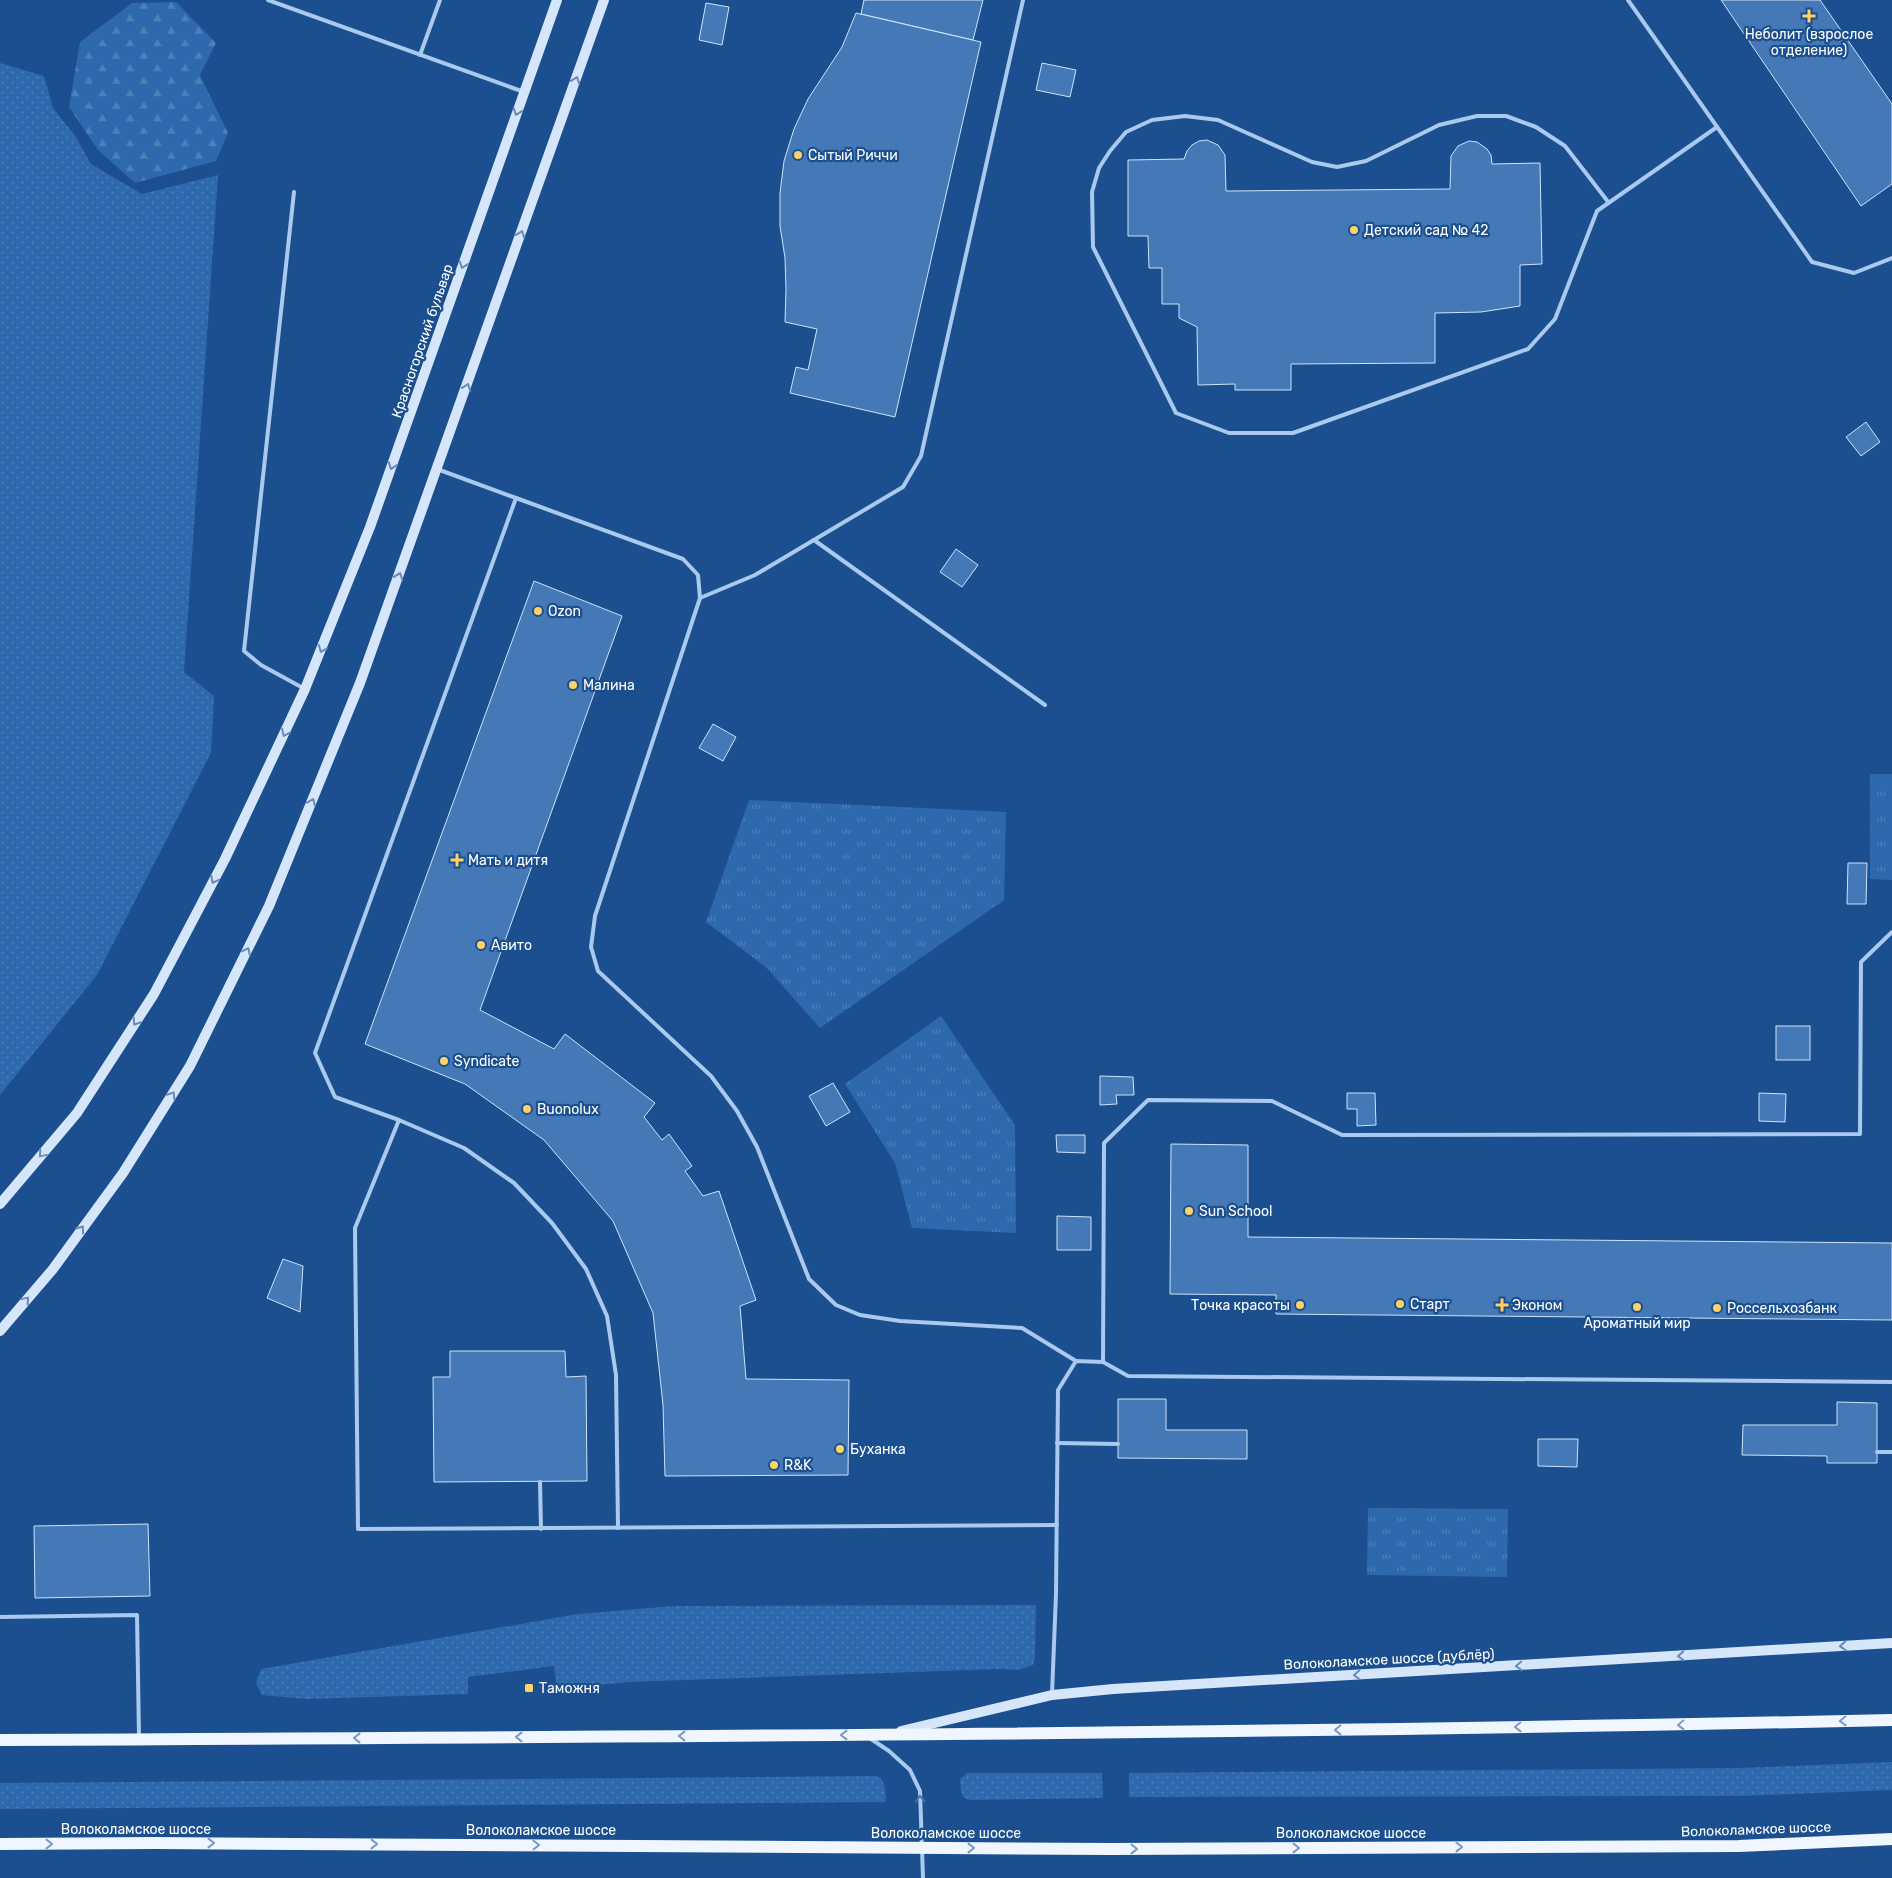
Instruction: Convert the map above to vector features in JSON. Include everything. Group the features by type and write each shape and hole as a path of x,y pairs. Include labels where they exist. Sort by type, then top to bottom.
{"main road":[{"name":"Красногорский бульвар","path":"0,1204 77,1113 154,994 226,859 305,689 370,527 556,0"},
{"path":"0,1331 53,1269 123,1173 190,1066 269,906 360,683 604,0"},
{"name":"Волоколамское шоссе (дублёр)","path":"893,1733 1052,1695 1113,1689 1892,1643"},
{"path":"0,1740 1150,1732 1616,1726 1892,1720"},
{"name":"Волоколамское шоссе","path":"0,1844 154,1843 1122,1849 1739,1846 1892,1839"}],"lane":[{"path":"268,0 524,92"},
{"path":"420,55 440,0"},
{"path":"700,598 755,575 903,487 921,456 1023,0"},
{"path":"1628,0 1812,262 1854,273 1892,258"},
{"path":"1609,202 1564,146 1536,127 1506,116 1477,116 1439,125 1366,161 1337,167 1312,162 1218,120 1185,116 1152,120 1126,132 1110,151 1100,168 1092,192 1093,247 1176,413 1229,433 1293,433 1528,349 1555,319 1597,211 1717,127"},
{"path":"294,192 244,652 261,665 305,689"},
{"path":"437,469 683,559 698,575 700,598 595,916 591,947 598,971 711,1076 737,1112 757,1147 809,1279 836,1305 860,1315 900,1321 1022,1328 1076,1361 1103,1362 1128,1376 1892,1382"},
{"path":"516,498 315,1053 335,1097 398,1120 464,1148 514,1183 552,1223 586,1268 607,1316 616,1375 618,1528"},
{"path":"814,540 1045,705"},
{"path":"1103,1362 1104,1143 1148,1100 1272,1101 1342,1136 1860,1134 1861,962 1892,932"},
{"path":"398,1120 355,1228 358,1530 1056,1525"},
{"path":"1052,1695 1058,1390 1076,1361"},
{"path":"1057,1443 1118,1444"},
{"path":"1877,1452 1892,1452"},
{"path":"540,1482 541,1529"},
{"path":"0,1617 137,1615 139,1740"},
{"path":"863,1735 890,1751 910,1770 920,1792 923,1878"}],"green space":[{"path":"176,2 216,43 200,75 228,133 216,161 135,183 98,150 69,107 80,42 132,3"},
{"path":"0,63 44,76 53,108 76,137 91,164 142,194 218,175 184,672 214,696 211,753 97,975 0,1095"},
{"path":"1870,774 1892,774 1892,880 1870,879"},
{"path":"749,800 1006,812 1004,900 820,1028 767,968 706,922"},
{"path":"941,1016 1015,1125 1016,1233 912,1228 895,1163 845,1084"},
{"path":"1368,1508 1508,1509 1507,1577 1367,1575"},
{"path":"1036,1605 1035,1659 1033,1665 1019,1670 1000,1669 629,1682 557,1689 554,1666 468,1677 468,1694 307,1699 262,1695 256,1683 261,1669 578,1614 674,1606"},
{"path":"1892,1762 1892,1790 1741,1796 1129,1797 1129,1773 1740,1768"},
{"path":"967,1773 1102,1773 1103,1798 970,1800 964,1798 961,1791 960,1779"},
{"path":"875,1776 881,1778 884,1784 885,1802 0,1809 0,1783"}],"building":[{"path":"864,0 983,0 973,40 861,14"},
{"path":"1721,0 1820,0 1892,104 1892,184 1861,206"},
{"path":"706,3 729,7 722,45 699,40"},
{"path":"856,13 981,42 895,417 790,393 796,367 808,370 817,329 785,322 785,258 780,226 780,193 784,161 794,129 808,99 842,47"},
{"path":"1042,63 1076,70 1070,97 1036,90"},
{"path":"1207,140 1218,145 1225,155 1226,191 1450,189 1451,156 1458,146 1469,141 1477,142 1487,149 1491,155 1492,164 1540,163 1542,264 1520,265 1520,306 1481,312 1435,313 1435,363 1291,364 1291,390 1235,390 1235,384 1198,385 1197,327 1179,318 1179,304 1162,304 1162,268 1149,268 1148,236 1128,236 1128,160 1184,159 1192,145 1199,141"},
{"path":"1866,422 1880,442 1861,456 1846,437"},
{"path":"956,549 978,565 962,587 940,572"},
{"path":"534,581 622,616 480,1010 554,1049 565,1034 655,1103 644,1117 662,1140 669,1134 692,1166 685,1171 703,1196 719,1191 756,1300 740,1306 746,1379 849,1380 848,1475 665,1476 663,1405 653,1313 613,1221 544,1140 465,1084 365,1044"},
{"path":"713,724 736,737 723,761 699,748"},
{"path":"1848,863 1867,863 1866,904 1847,904"},
{"path":"1776,1026 1810,1026 1810,1060 1776,1060"},
{"path":"1100,1076 1133,1077 1134,1095 1116,1095 1117,1104 1100,1105"},
{"path":"833,1083 850,1112 826,1126 809,1096"},
{"path":"1347,1093 1375,1093 1376,1125 1357,1126 1357,1109 1347,1109"},
{"path":"1759,1093 1786,1094 1785,1122 1759,1121"},
{"path":"1056,1135 1085,1135 1085,1153 1057,1152"},
{"path":"1171,1144 1248,1145 1248,1237 1892,1243 1892,1320 1276,1314 1276,1295 1170,1294"},
{"path":"1057,1216 1091,1217 1091,1250 1057,1250"},
{"path":"283,1259 303,1266 300,1312 267,1298"},
{"path":"450,1351 565,1351 566,1377 586,1376 587,1481 434,1482 433,1377 450,1377"},
{"path":"1118,1399 1166,1399 1166,1430 1247,1430 1247,1459 1118,1458"},
{"path":"1837,1402 1877,1403 1877,1463 1827,1463 1827,1456 1742,1455 1743,1425 1837,1425"},
{"path":"1538,1439 1578,1439 1577,1467 1538,1466"},
{"path":"148,1524 150,1596 35,1598 34,1526"}],"place":[{"name":"Неболит (взрослое отделение)","path":"1809,16"},
{"name":"Сытый Риччи","path":"798,155"},
{"name":"Детский сад № 42","path":"1354,230"},
{"name":"Ozon","path":"538,611"},
{"name":"Малина","path":"573,685"},
{"name":"Мать и дитя","path":"457,860"},
{"name":"Авито","path":"481,945"},
{"name":"Syndicate","path":"444,1061"},
{"name":"Buonolux","path":"527,1109"},
{"name":"Sun School","path":"1189,1211"},
{"name":"Старт","path":"1400,1304"},
{"name":"Точка красоты","path":"1300,1305"},
{"name":"Эконом","path":"1502,1305"},
{"name":"Ароматный мир","path":"1637,1307"},
{"name":"Россельхозбанк","path":"1717,1308"},
{"name":"Буханка","path":"840,1449"},
{"name":"R&K","path":"774,1465"},
{"name":"Таможня","path":"529,1688"}]}
